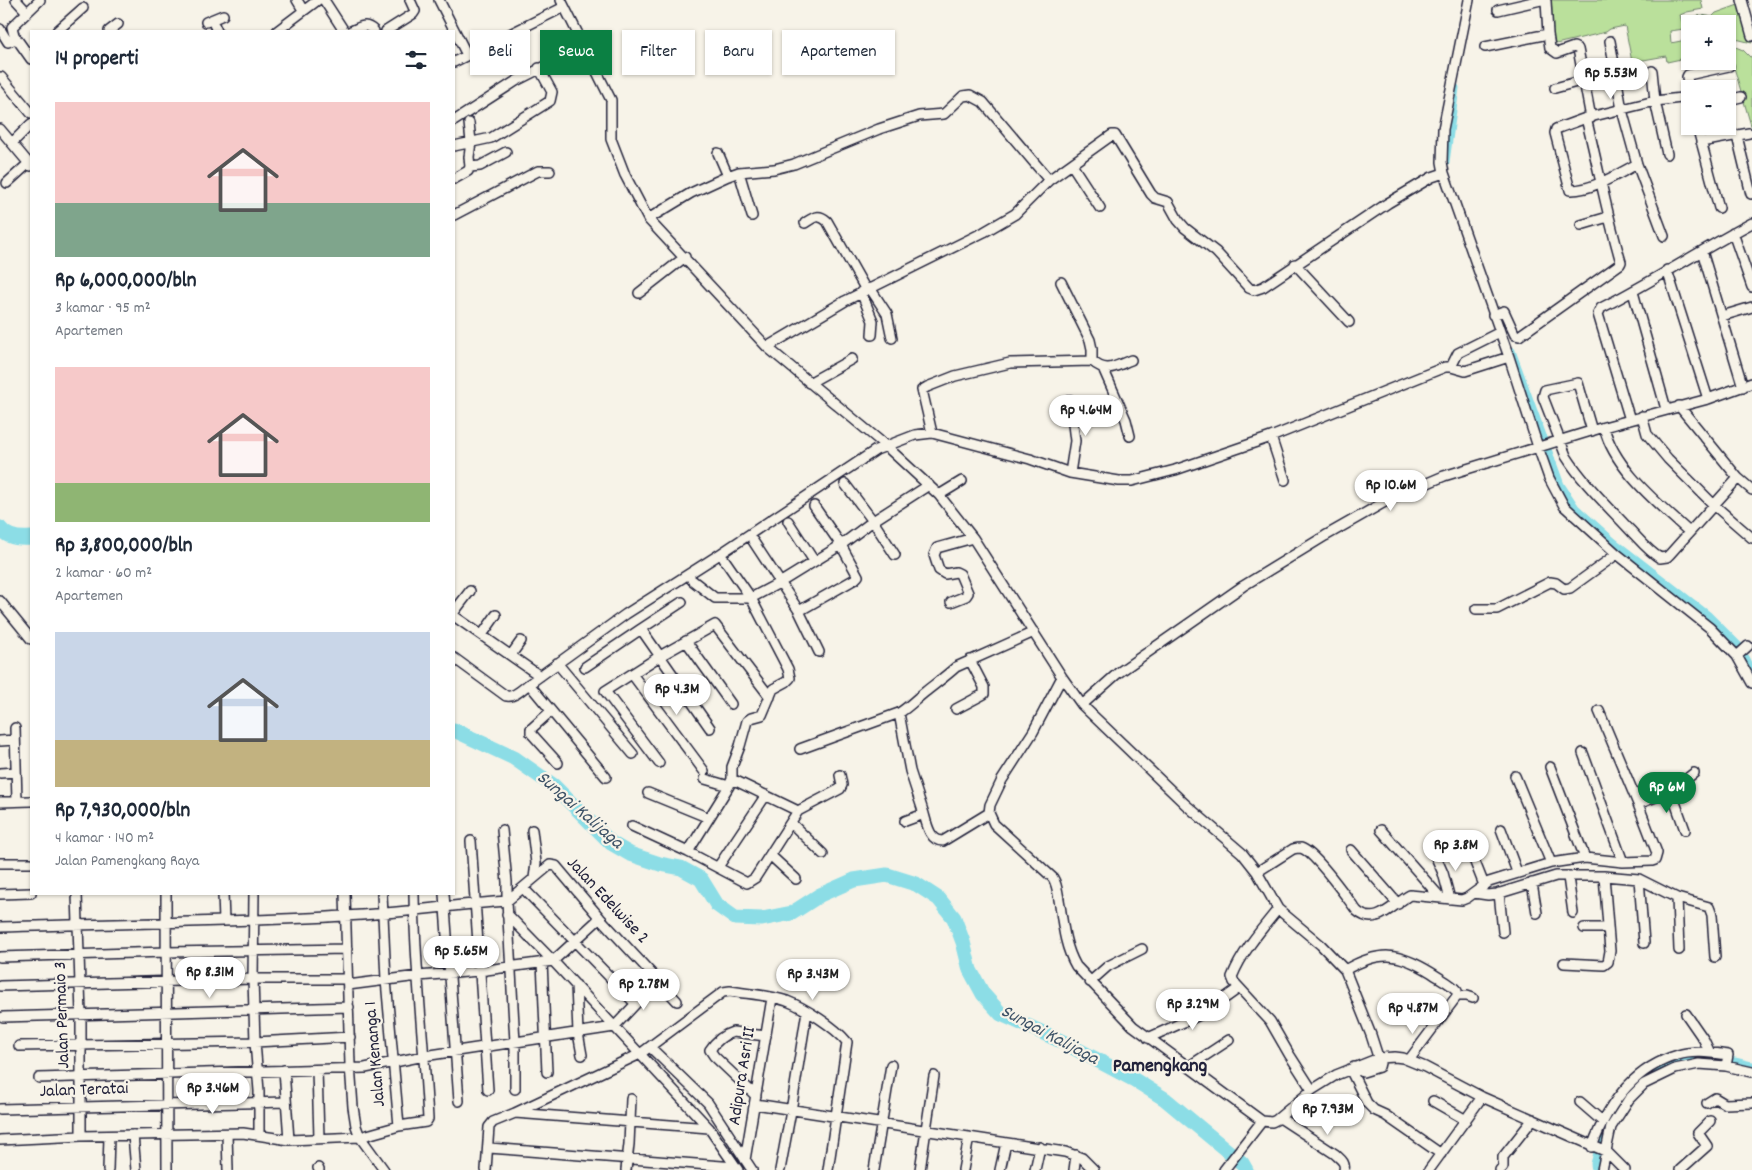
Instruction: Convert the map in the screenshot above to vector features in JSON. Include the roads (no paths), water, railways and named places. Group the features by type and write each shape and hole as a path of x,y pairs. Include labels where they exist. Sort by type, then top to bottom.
{"street":[{"path":"16,0 27,12"},
{"path":"30,55 16,39 12,27 40,0"},
{"path":"297,0 303,10"},
{"path":"278,30 318,0"},
{"path":"324,0 343,30"},
{"path":"391,30 414,14 415,11 410,0"},
{"path":"439,0 455,30"},
{"path":"1469,0 1443,129 1442,157 1444,173 1477,265 1497,313 1500,332 1549,478 1566,510 1617,554 1742,652 1752,683"},
{"path":"1497,313 1506,313 1515,335 1519,336 1618,266 1620,262 1608,217 1578,49 1574,47 1557,52 1550,48 1546,1 1542,0 1498,10"},
{"path":"1742,0 1752,36"},
{"path":"455,62 563,4 576,30"},
{"path":"58,30 83,8"},
{"path":"216,30 209,21 224,15"},
{"path":"110,30 118,24"},
{"path":"354,30 369,26 373,30"},
{"path":"0,29 8,42 16,39"},
{"path":"455,30 468,55"},
{"path":"1485,47 1548,34"},
{"path":"1610,41 1622,110 1637,164 1664,236"},
{"path":"455,120 539,68 551,90 550,101 491,138 455,146"},
{"path":"1688,80 1688,75 1711,70"},
{"path":"1652,71 1655,101 1667,154"},
{"path":"598,75 611,100 611,139 625,175 648,219 685,256 767,347 886,446 939,495 973,538 1082,705 1185,804 1242,853 1278,909 1321,945 1346,970 1379,1058 1379,1067 1366,1071 1352,1068 1312,1090 1280,1118 1272,1122 1262,1121 1148,1038 1112,1006 1076,966 1066,946 1056,882 994,824 989,813 990,805 1002,780 1033,732 1062,677"},
{"path":"1,77 30,112"},
{"path":"1555,88 1584,80"},
{"path":"648,219 691,193 728,176 739,172 774,169 794,164 879,129 919,116 944,114 962,96 970,95 982,102 1049,180"},
{"path":"1736,98 1741,97"},
{"path":"1637,164 1602,182 1572,190 1569,189 1555,130 1589,118 1655,101 1681,98"},
{"path":"463,115 482,140"},
{"path":"455,178 468,171 470,167 471,142 468,123"},
{"path":"7,183 30,164 4,138 30,125"},
{"path":"1701,142 1749,133"},
{"path":"767,347 866,290 996,226 1017,212 1049,180 1112,134 1151,194 1168,202 1185,228 1216,252 1249,288 1254,290 1258,290 1388,203 1432,177 1444,173"},
{"path":"1699,135 1719,208"},
{"path":"1737,136 1751,194"},
{"path":"470,167 480,166 506,152"},
{"path":"718,153 728,176"},
{"path":"1072,165 1100,208"},
{"path":"455,214 538,171 550,172"},
{"path":"739,172 752,216"},
{"path":"805,223 816,216 822,216 827,221 866,290 886,314 892,338"},
{"path":"1581,225 1608,217"},
{"path":"1630,420 1598,314 1600,308 1633,292 1667,270 1752,223"},
{"path":"1733,233 1752,287"},
{"path":"1082,705 1118,673 1243,586 1390,499 1444,476 1604,427 1708,399 1748,385 1722,316 1702,251"},
{"path":"640,293 685,256"},
{"path":"1296,264 1350,322"},
{"path":"1667,270 1708,399"},
{"path":"1062,282 1090,340 1092,361"},
{"path":"866,290 873,321 872,335"},
{"path":"1633,292 1666,409"},
{"path":"1722,316 1752,307"},
{"path":"1452,367 1458,354 1500,332"},
{"path":"455,659 506,696 514,695 626,614 689,575 876,450 915,435 932,433 1030,459 1070,473 1119,481 1132,480 1175,470 1272,437 1445,368 1452,367 1465,372 1509,358"},
{"path":"809,383 852,359"},
{"path":"1103,368 1116,367 1131,360"},
{"path":"932,433 922,390 927,387 955,376 1010,363 1092,361 1103,368 1126,420 1130,436"},
{"path":"1592,431 1578,383 1545,390 1543,396 1558,441 1566,456 1595,493 1657,556 1662,558 1667,557 1738,478"},
{"path":"1070,400 1075,441 1070,473"},
{"path":"1679,406 1738,478 1752,490"},
{"path":"1642,416 1649,438 1714,505 1752,538"},
{"path":"1604,427 1614,453 1640,485 1689,532"},
{"path":"1272,437 1285,480"},
{"path":"939,495 962,481"},
{"path":"845,484 873,521 895,555"},
{"path":"692,580 715,598 751,598 841,545 873,521 929,485"},
{"path":"799,611 856,579 858,576 841,545 814,506"},
{"path":"788,521 814,561"},
{"path":"951,602 966,596 968,593 960,574 956,572 945,574 939,570 934,555 935,551 940,546 973,538"},
{"path":"753,541 799,611 819,652"},
{"path":"1476,609 1498,609 1550,582 1556,583 1564,589 1570,588 1617,554"},
{"path":"688,852 730,783 732,767 747,721 762,714 773,689 790,678 790,673 751,598 724,560"},
{"path":"455,613 470,591"},
{"path":"0,601 30,638"},
{"path":"585,667 682,602"},
{"path":"455,615 540,676"},
{"path":"482,635 496,615"},
{"path":"659,763 605,691 660,656 715,625 770,696"},
{"path":"641,629 710,728"},
{"path":"800,749 899,712 910,706 947,676 956,666 1034,632"},
{"path":"511,655 521,641"},
{"path":"686,641 731,704"},
{"path":"956,710 984,694 984,688 970,660"},
{"path":"557,663 633,754"},
{"path":"632,674 704,775 766,795 798,811"},
{"path":"529,684 606,777"},
{"path":"1259,878 1293,849 1300,848 1308,852 1317,861 1363,917 1372,918 1413,894 1462,900 1484,885 1517,872 1551,863 1585,858 1622,862 1652,861 1657,856 1638,804 1599,710"},
{"path":"551,711 531,729 558,764"},
{"path":"899,712 910,771 932,836 939,841 943,841 989,813"},
{"path":"15,728 17,801"},
{"path":"0,741 15,740"},
{"path":"1583,753 1622,862"},
{"path":"1550,767 1585,858"},
{"path":"0,773 16,772"},
{"path":"1638,804 1671,790 1694,773"},
{"path":"632,826 688,852 747,883 755,878 798,811 840,789 842,785 840,775"},
{"path":"1516,776 1551,863"},
{"path":"1671,790 1685,830"},
{"path":"648,793 710,818"},
{"path":"718,867 766,795"},
{"path":"0,802 30,800"},
{"path":"905,821 924,814"},
{"path":"791,823 823,854"},
{"path":"502,830 507,882 507,914 515,1042 515,1090"},
{"path":"532,830 536,863 534,878"},
{"path":"1382,830 1440,897"},
{"path":"1501,830 1517,872"},
{"path":"471,841 488,1090"},
{"path":"1467,842 1484,885"},
{"path":"1351,850 1398,904"},
{"path":"770,855 796,879"},
{"path":"1435,855 1444,873 1450,899"},
{"path":"0,863 30,863"},
{"name":"Jalan Edelwise 2","path":"507,900 550,865 556,866 600,918 678,1001"},
{"path":"1474,893 1488,895 1499,893 1556,876 1604,876 1639,879 1677,898 1706,906 1711,910 1715,957"},
{"path":"1564,963 1604,965 1608,962 1610,951 1604,876"},
{"path":"1568,877 1572,913"},
{"path":"1639,879 1644,943"},
{"path":"1532,883 1537,913"},
{"path":"523,888 635,1003"},
{"path":"0,894 30,893"},
{"path":"1499,893 1503,932"},
{"name":"Jalan Permaio 3","path":"77,895 81,1015 81,1136"},
{"path":"166,895 167,1170"},
{"path":"223,895 224,921"},
{"path":"254,895 253,979 259,1135"},
{"path":"345,895 350,1069 353,1107 360,1137 384,1170"},
{"name":"Jalan Kenanga 1","path":"382,895 386,980 399,1126"},
{"path":"0,1140 81,1136 243,1133 289,1140 360,1137 399,1126 427,1121 424,1056 420,1027 414,895"},
{"path":"444,895 459,1101"},
{"path":"1677,898 1679,950"},
{"path":"0,928 345,916 507,900"},
{"path":"1278,909 1236,966 1232,977 1239,988 1270,1021 1312,1090"},
{"path":"507,914 709,1128 737,1168"},
{"path":"0,986 253,979 348,982 479,971 552,961 600,918"},
{"path":"1584,928 1608,928"},
{"path":"0,957 347,949"},
{"path":"1090,982 1108,966 1142,949"},
{"path":"1346,970 1369,958 1382,956 1401,958 1415,963 1455,988 1457,996 1409,1060"},
{"path":"542,962 547,1072"},
{"path":"39,1078 366,1068 424,1056 614,1026 658,980"},
{"path":"576,985 578,1033 582,1055"},
{"path":"1148,1038 1204,1013 1239,988"},
{"path":"486,1170 489,1127 491,1124 640,1054 723,992 730,991 787,1001 807,1011 840,1034 847,1042 828,1170"},
{"path":"1457,996 1473,998"},
{"name":"Adipura Asri II","path":"745,1160 772,998"},
{"path":"3,1017 349,1007"},
{"path":"780,1170 807,1011"},
{"path":"1686,1014 1704,1040 1710,1053"},
{"path":"766,1036 733,1032 717,1041 710,1050 756,1100 791,1111 1040,1147 1076,1155 1082,1158 1094,1170"},
{"path":"19,1046 255,1042 350,1037"},
{"path":"1188,1067 1229,1040"},
{"path":"650,1047 708,1103 752,1170"},
{"path":"1602,1170 1600,1150 1602,1120 1621,1093 1650,1068 1678,1055 1710,1053 1728,1055 1727,1062"},
{"path":"1379,1058 1395,1057 1409,1060 1442,1075 1482,1097 1600,1150 1625,1170"},
{"path":"1600,1150 1608,1138 1613,1123 1629,1099 1644,1084 1666,1072 1698,1064 1727,1062 1752,1072"},
{"path":"874,1170 891,1065"},
{"path":"1352,1068 1367,1103 1374,1110 1385,1115 1441,1154"},
{"path":"284,1070 289,1140"},
{"path":"318,1070 319,1138"},
{"path":"920,1170 934,1076"},
{"path":"1429,1170 1482,1097"},
{"path":"1707,1103 1715,1098 1725,1104 1752,1103"},
{"path":"626,1170 631,1099"},
{"path":"1433,1101 1466,1120"},
{"name":"Jalan Teratai","path":"0,1109 286,1102"},
{"path":"1580,1102 1602,1120"},
{"path":"515,1113 709,1128"},
{"path":"1280,1118 1335,1154 1343,1161 1344,1170"},
{"path":"1500,1170 1503,1167 1503,1157 1533,1119"},
{"path":"1225,1169 1262,1121"},
{"path":"1680,1170 1707,1146 1698,1132 1710,1121"},
{"path":"227,1134 228,1170"},
{"path":"133,1135 136,1170"},
{"path":"108,1170 109,1136"},
{"path":"964,1170 969,1137"},
{"path":"1000,1170 1006,1143"},
{"path":"1035,1170 1040,1147"},
{"path":"489,1148 737,1168"},
{"path":"1074,1170 1076,1155"}],"waterway":[{"path":"1445,162 1455,88"},
{"path":"1511,351 1560,485 1575,508 1613,542 1707,615 1738,646 1752,673"},
{"name":"Sungai Kalijaga","path":"0,528 6,534 14,537 30,538"},
{"name":"Sungai Kalijaga","path":"455,730 514,758 554,786 611,843 630,854 660,864 681,868 701,879 717,905 735,918 762,919 792,913 820,895 854,880 887,875 916,884 939,899 954,918 963,942 970,970 983,994 1001,1014 1061,1041 1133,1079 1165,1099 1242,1163 1246,1170"},
{"path":"1596,1170 1595,1164 1609,1119 1624,1098 1645,1080 1669,1066 1701,1058 1731,1061 1752,1066"}],"district":[{"name":"Pamengkang","path":"1160,1067"}]}
